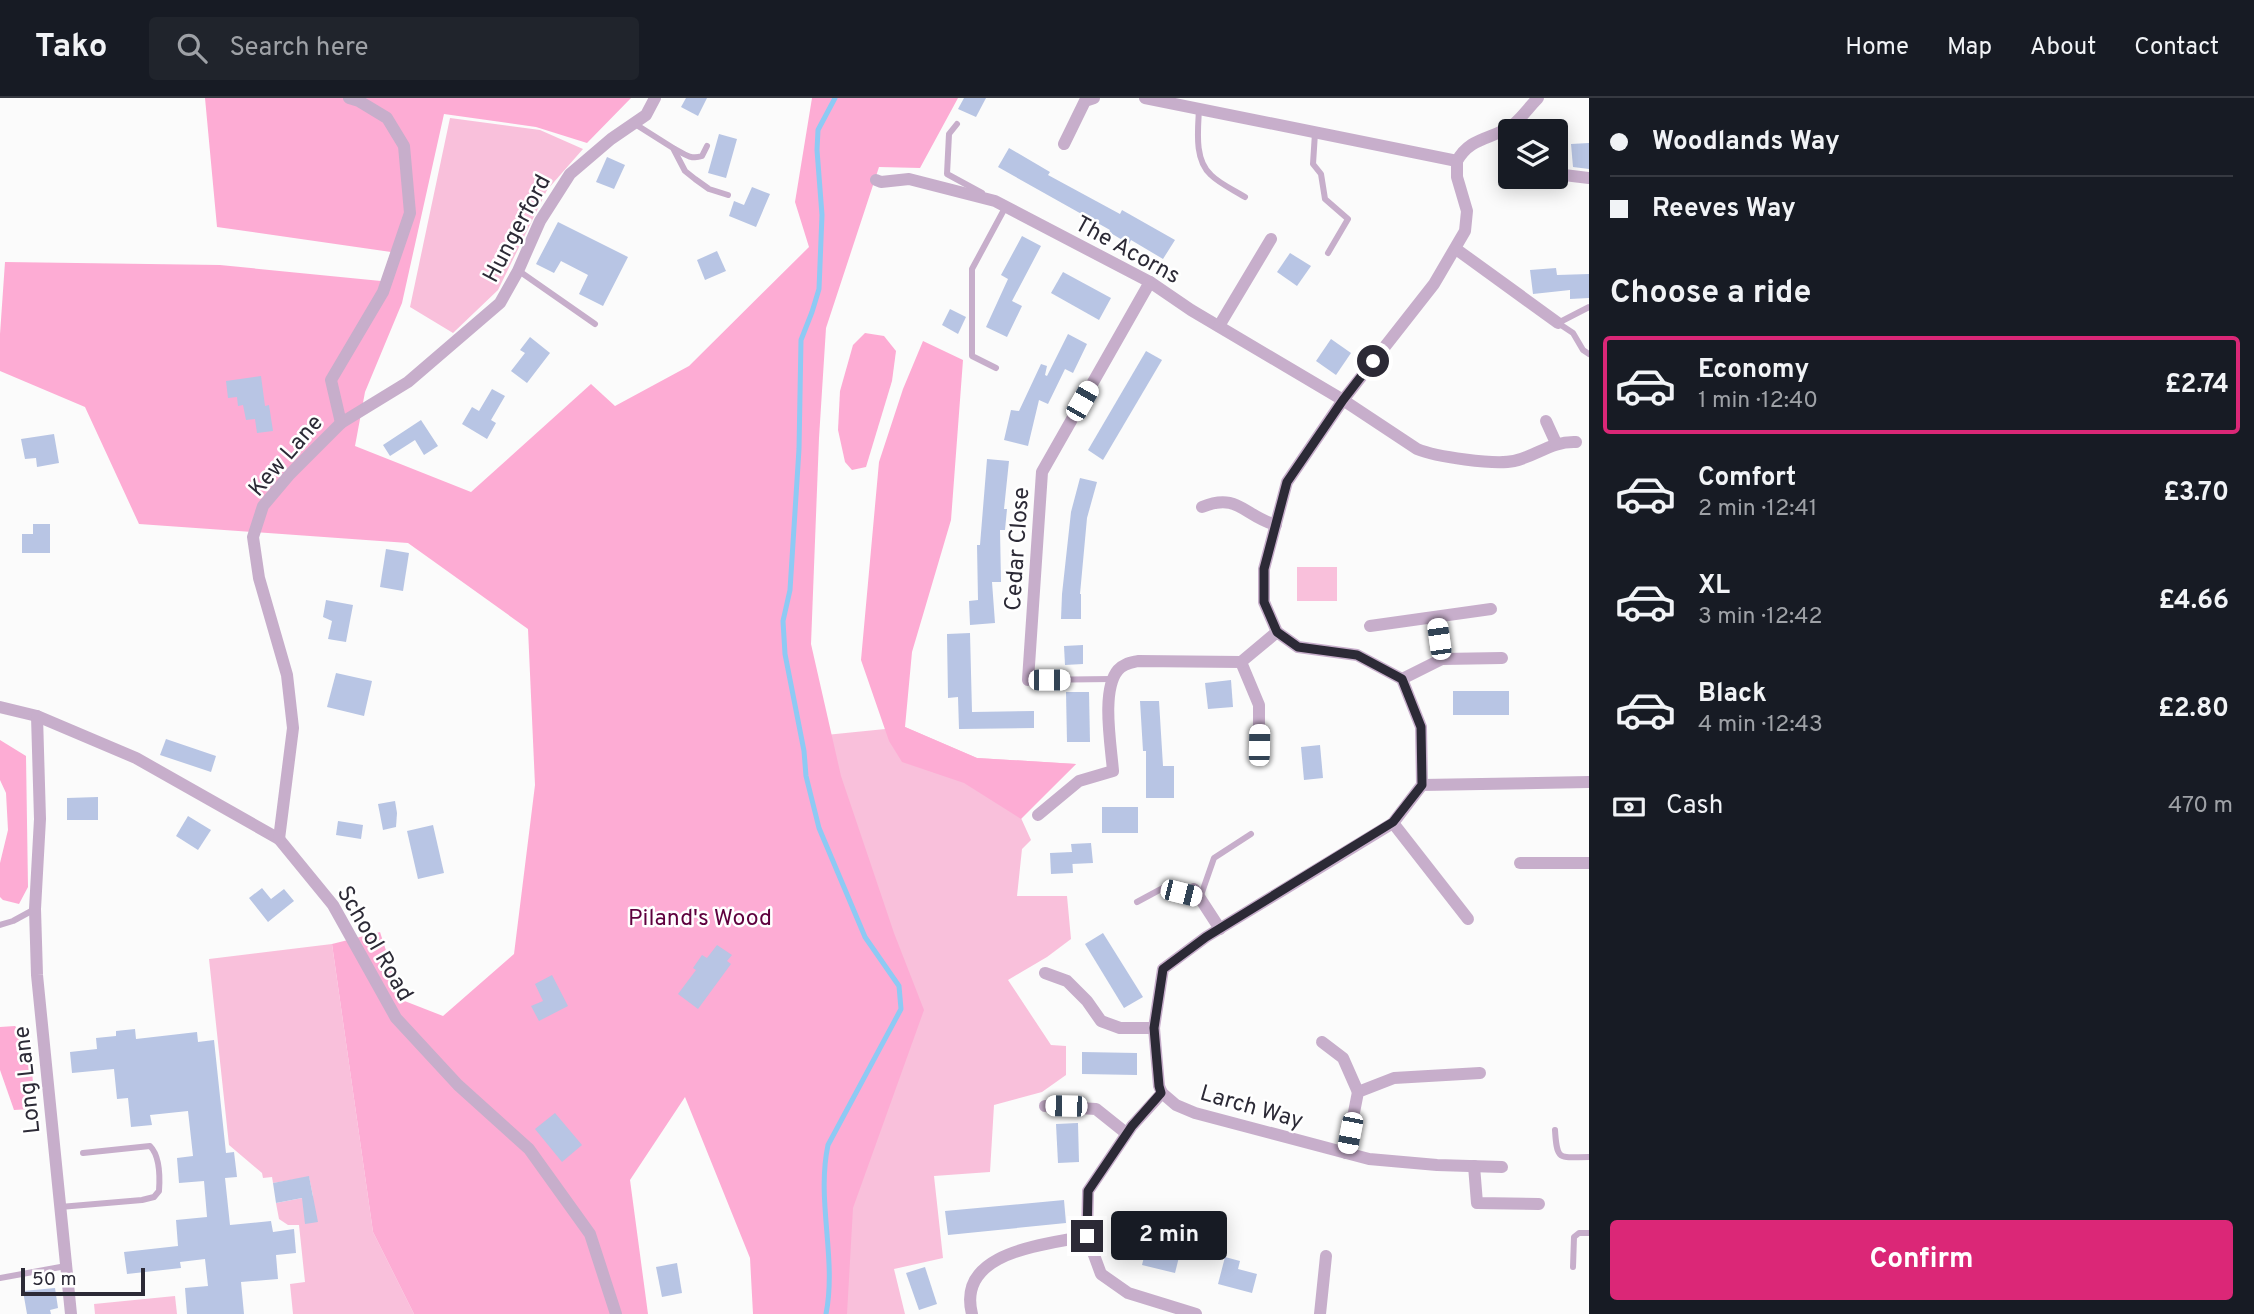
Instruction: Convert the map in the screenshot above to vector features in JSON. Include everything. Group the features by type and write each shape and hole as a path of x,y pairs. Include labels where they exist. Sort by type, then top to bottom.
{"street":[{"name":"Kew Lane","path":"279,839 293,728 288,675 259,578 253,537 263,506 290,474 341,423 331,380 383,292 410,213 404,146 387,118 349,98"},
{"name":"Hungerford","path":"341,423 408,382 500,303 518,271 540,220 570,174 646,115 655,98"},
{"path":"1145,98 1457,161"},
{"path":"1523,119 1538,98"},
{"path":"1064,144 1088,99"},
{"path":"1196,1314 1181,1312 1128,1293 1101,1274 1087,1236 1088,1191 1126,1133 1161,1093 1154,1028 1163,969 1220,929 1393,822 1422,785 1421,727 1402,679 1357,655 1298,647 1277,632 1264,602 1264,569 1287,482 1343,400 1434,284 1465,231 1466,211 1457,177 1457,161 1465,148 1472,143 1498,134"},
{"path":"1568,175 1589,178"},
{"name":"The Acorns","path":"876,180 881,182 909,179 1001,203 1150,282 1343,400 1417,449 1442,457 1511,462 1556,443"},
{"path":"1219,326 1271,239"},
{"path":"1456,249 1558,323"},
{"name":"Cedar Close","path":"1028,680 1042,472 1150,282"},
{"path":"1546,421 1556,443 1576,442"},
{"path":"1202,507 1216,501 1226,501 1240,506 1262,521 1276,525"},
{"path":"1370,626 1491,609"},
{"path":"1436,618 1442,659"},
{"path":"1038,815 1079,782 1113,771 1109,700 1112,679 1119,668 1138,661 1241,662 1277,632"},
{"path":"1402,679 1442,659 1502,658"},
{"path":"1241,662 1259,705 1259,745"},
{"name":"School Road","path":"0,707 37,716 136,758 279,839 333,905 396,1018 458,1085 529,1149 590,1234 615,1314"},
{"name":"Long Lane","path":"37,716 40,819 35,909 37,975 71,1314"},
{"path":"1422,785 1589,782"},
{"path":"1393,822 1468,919"},
{"path":"1520,863 1589,863"},
{"path":"1197,894 1220,929"},
{"path":"1045,973 1067,981 1087,1001 1101,1021 1120,1028 1154,1028"},
{"path":"1322,1042 1343,1058 1358,1092 1346,1153"},
{"path":"1358,1092 1394,1078 1480,1073"},
{"name":"Larch Way","path":"1161,1093 1176,1105 1195,1113 1369,1159 1502,1167"},
{"path":"1045,1106 1096,1109 1126,1133"},
{"path":"1474,1166 1477,1203 1539,1204"},
{"path":"972,1314 972,1288 988,1264 1027,1249 1087,1236"},
{"path":"1320,1314 1326,1256"}],"lane":[{"path":"1199,109 1198,143 1202,164 1210,175 1245,197"},
{"path":"633,123 690,157 702,156 707,146"},
{"path":"957,124 949,134 947,174 1001,203 972,269 972,356 996,368"},
{"path":"1315,133 1313,163 1321,174 1325,199 1348,219 1328,253"},
{"path":"673,148 685,171 709,189 728,195"},
{"path":"518,271 595,324"},
{"path":"1589,307 1558,323 1573,333 1589,355"},
{"path":"1028,680 1112,679"},
{"path":"1137,902 1163,888 1197,894 1214,858 1251,834"},
{"path":"0,925 35,909"},
{"path":"1555,1130 1556,1152 1559,1155 1589,1157"},
{"path":"60,1207 142,1200 154,1197 159,1191 157,1158 150,1146 83,1153"},
{"path":"1573,1267 1574,1237 1579,1233 1589,1233"},
{"path":"0,1278 66,1266"}],"shaded area":[{"path":"450,118 540,130 583,149 547,190 498,290 453,333 410,307"},
{"path":"1297,567 1337,567 1337,601 1297,601"},
{"path":"905,727 977,758 1076,764 1021,818 1031,840 1022,849 1017,896 1067,896 1071,939 1008,980 1051,1045 1066,1046 1066,1075 1042,1092 994,1105 990,1172 934,1176 943,1258 894,1269 905,1314 828,1314 806,737"},
{"path":"332,944 373,1232 414,1314 293,1314 290,1284 305,1282 299,1225 288,1225 279,1219 276,1203 313,1196 309,1177 273,1183 272,1177 263,1178 262,1173 229,1145 209,959"},
{"path":"175,1296 177,1314 95,1314 94,1304"}],"green space":[{"name":"Piland's Wood","path":"205,98 631,98 587,143 536,127 444,114 402,303 365,392 355,446 471,492 591,384 615,406 689,366 809,247 795,202 812,98 958,98 920,168 879,167 826,328 811,644 841,776 894,933 924,1010 853,1208 847,1314 753,1314 750,1258 685,1097 630,1180 648,1314 414,1314 373,1232 332,944 380,932 402,1000 443,1016 514,954 535,785 528,629 408,543 139,524 85,407 0,371 5,262 220,265 381,281 391,252 217,227"},
{"path":"865,333 884,336 896,351 892,381 866,467 852,470 845,462 838,430 840,391 853,345"},
{"path":"923,341 963,360 951,520 912,652 905,727 977,758 1076,764 1021,819 964,783 902,762 889,741 861,660 879,462 903,389"},
{"path":"0,740 26,756 28,887 19,904 0,897 0,863 8,830 6,793 0,780"},
{"path":"15,1026 29,1040 33,1082 31,1109 14,1110 0,1070 0,1027"}],"building":[{"path":"686,98 707,98 698,116 681,107"},
{"path":"964,98 986,98 976,117 958,109"},
{"path":"719,134 737,139 726,178 708,173"},
{"path":"1589,143 1589,169 1573,167 1571,144"},
{"path":"1009,148 1050,172 1048,175 1120,214 1122,210 1175,240 1163,259 1131,240 1129,244 1109,232 1110,230 998,167"},
{"path":"607,157 625,165 614,189 596,182"},
{"path":"752,187 770,194 756,227 729,216 734,201 744,205"},
{"path":"558,222 628,257 603,306 579,294 588,275 561,261 554,273 536,264"},
{"path":"1022,236 1041,246 1012,301 1022,306 1007,337 986,327 1008,279 1001,275"},
{"path":"717,251 726,271 705,280 697,260"},
{"path":"1290,253 1311,266 1297,286 1277,272"},
{"path":"1556,268 1557,275 1589,274 1589,298 1570,299 1570,290 1533,294 1530,270"},
{"path":"1063,272 1111,298 1099,320 1051,293"},
{"path":"950,309 966,317 958,334 942,325"},
{"path":"1068,334 1087,344 1073,373 1065,369 1048,404 1039,400 1028,446 1004,440 1011,410 1019,411 1041,364 1047,366 1047,376"},
{"path":"530,337 550,353 527,383 511,371 525,353 520,350"},
{"path":"1331,339 1351,353 1336,375 1316,361"},
{"path":"1146,351 1162,360 1103,460 1088,450"},
{"path":"261,376 265,406 269,405 273,431 257,433 255,419 246,420 243,405 238,406 237,397 228,398 226,381"},
{"path":"492,389 505,396 491,420 496,423 487,439 462,424 472,407 479,411"},
{"path":"421,420 438,446 424,455 415,440 390,456 383,445"},
{"path":"54,434 59,463 37,467 36,458 25,459 21,439"},
{"path":"987,459 1009,461 1004,509 1007,509 1005,530 1000,530 1001,582 992,582 995,623 970,625 969,601 978,600 977,545 980,545"},
{"path":"1080,478 1097,482 1087,518 1080,594 1081,619 1061,619 1071,512"},
{"path":"33,524 50,524 50,553 22,553 22,534 33,534"},
{"path":"386,549 409,553 403,591 380,587"},
{"path":"326,600 353,605 346,642 328,639 332,621 323,617"},
{"path":"970,633 972,712 1034,711 1034,728 959,729 958,697 948,698 947,634"},
{"path":"1083,645 1083,664 1065,665 1064,646"},
{"path":"336,673 372,681 364,716 327,707"},
{"path":"1231,680 1233,707 1208,709 1205,683"},
{"path":"1453,691 1509,691 1509,715 1453,715"},
{"path":"1066,692 1089,692 1090,742 1067,742"},
{"path":"1140,701 1159,701 1163,766 1174,766 1174,798 1146,798 1146,751 1143,751"},
{"path":"166,739 216,756 211,772 160,755"},
{"path":"1320,745 1323,778 1304,780 1301,747"},
{"path":"98,797 98,820 67,820 67,798"},
{"path":"395,801 396,827 383,830 378,804"},
{"path":"1102,807 1138,807 1138,833 1102,833"},
{"path":"188,816 211,830 198,850 176,836"},
{"path":"338,821 363,825 361,839 336,835"},
{"path":"433,825 444,873 418,879 407,831"},
{"path":"1091,843 1093,863 1072,864 1073,873 1051,874 1050,853 1072,852 1071,844"},
{"path":"262,888 271,899 284,889 294,901 268,922 249,898"},
{"path":"1103,933 1143,997 1124,1008 1085,944"},
{"path":"717,945 732,955 727,961 731,964 698,1009 678,994 696,970 693,968 702,955 707,958"},
{"path":"552,975 568,1006 539,1021 531,1006 543,1001 535,984"},
{"path":"135,1029 136,1039 197,1032 198,1042 214,1040 226,1153 234,1152 237,1177 225,1178 230,1225 271,1221 273,1232 294,1229 296,1253 276,1255 278,1279 241,1282 244,1314 187,1314 185,1288 208,1286 205,1259 180,1262 181,1268 127,1274 124,1252 178,1246 176,1220 207,1217 204,1181 179,1183 177,1158 193,1156 188,1111 150,1115 152,1125 131,1127 128,1098 117,1099 114,1069 72,1073 70,1052 97,1049 96,1038 116,1036 116,1031"},
{"path":"1082,1052 1137,1053 1137,1075 1082,1074"},
{"path":"555,1113 582,1145 562,1162 535,1129"},
{"path":"1078,1123 1079,1162 1058,1163 1056,1124"},
{"path":"309,1176 318,1222 305,1224 302,1198 276,1203 273,1183"},
{"path":"1064,1200 1066,1223 948,1235 945,1211"},
{"path":"1129,1215 1145,1242 1128,1252 1112,1224"},
{"path":"1147,1245 1180,1253 1175,1273 1142,1265"},
{"path":"1225,1257 1240,1261 1238,1269 1257,1274 1252,1293 1218,1284"},
{"path":"677,1263 682,1293 662,1297 656,1267"},
{"path":"925,1267 937,1304 919,1310 906,1273"},
{"path":"55,1288 58,1308 50,1310 51,1314 27,1314 23,1291"}],"waterway":[{"path":"826,1314 829,1272 824,1187 828,1145 901,1009 899,986 865,937 819,828 806,776 804,751 785,654 783,621 790,590 799,449 801,340 819,289 822,215 818,130 835,98"}],"route":[{"path":"1087,1236 1088,1191 1132,1126 1161,1093 1154,1028 1163,969 1206,937 1393,822 1422,785 1421,727 1402,679 1357,655 1298,647 1277,632 1264,602 1264,569 1287,482 1373,361"}]}
